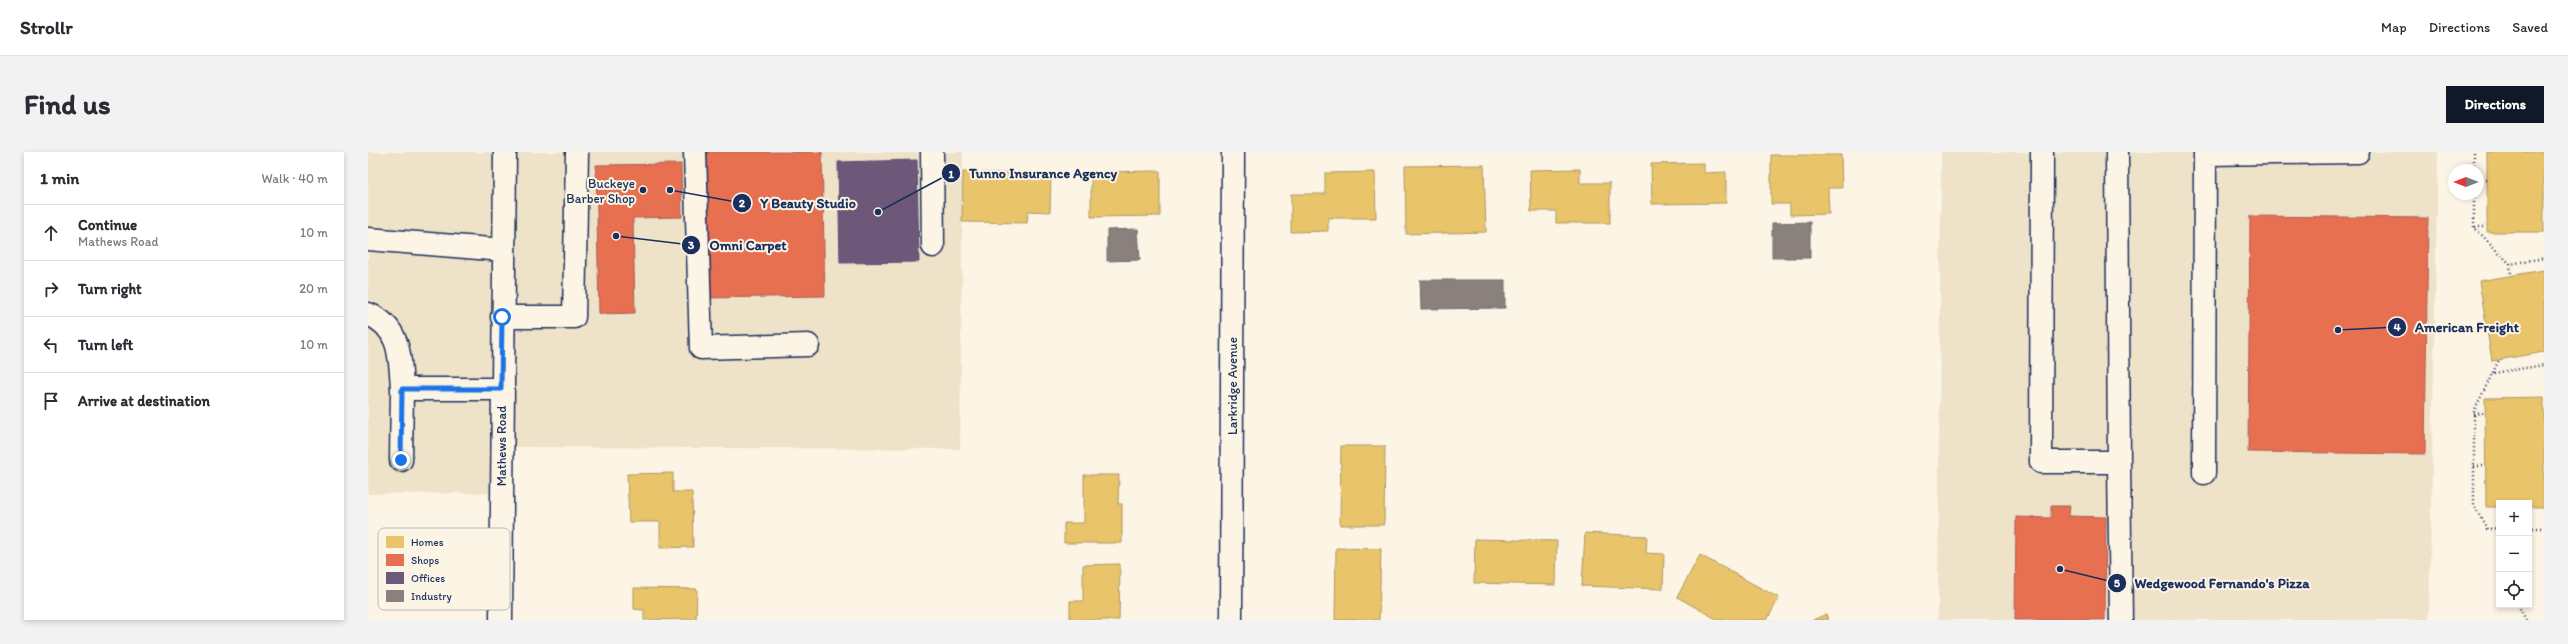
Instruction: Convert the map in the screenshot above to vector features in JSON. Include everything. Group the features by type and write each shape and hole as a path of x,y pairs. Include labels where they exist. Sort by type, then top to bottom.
{"street":[{"name":"Mathews Road","path":"501,528 501,389 505,152"},
{"path":"502,317 574,317 577,152"},
{"path":"695,152 702,348 808,345"},
{"path":"932,152 933,246"},
{"name":"Larkridge Avenue","path":"1231,620 1233,152"},
{"path":"2042,152 2041,462 2119,462"},
{"path":"2117,152 2121,620"},
{"path":"2204,473 2205,153 2358,152"},
{"path":"368,239 504,250"},
{"path":"368,314 382,319 400,348 402,389 401,460"},
{"path":"402,389 501,389"}],"path":[{"path":"2474,152 2474,164"},
{"path":"2474,200 2474,227 2510,264 2511,276"},
{"path":"2474,227 2487,227"},
{"path":"2510,264 2544,258"},
{"path":"2496,528 2487,529 2474,505 2474,414 2500,360"},
{"path":"2493,373 2544,365"},
{"path":"2474,414 2485,413"},
{"path":"2474,466 2486,466"},
{"path":"2532,528 2544,528"},
{"path":"2520,608 2526,620"}],"shaded area":[{"path":"368,152 963,152 960,449 501,447 501,493 368,494"},
{"path":"1941,152 2438,152 2429,620 1938,620"}],"building: Homes":[{"path":"2487,152 2544,152 2544,232 2487,232"},
{"path":"1771,155 1841,155 1842,188 1828,188 1829,214 1790,215 1790,204 1771,204"},
{"path":"1704,163 1704,173 1726,172 1726,203 1652,204 1651,164"},
{"path":"1484,165 1486,232 1406,234 1405,166"},
{"path":"1580,169 1580,183 1610,183 1610,223 1556,223 1556,211 1531,211 1530,170"},
{"path":"1160,171 1160,216 1091,217 1091,172"},
{"path":"963,172 1051,174 1050,212 1028,211 1027,223 962,222"},
{"path":"1375,172 1376,218 1328,218 1328,231 1291,232 1291,194 1325,194 1325,173"},
{"path":"2544,270 2544,352 2492,361 2479,281"},
{"path":"2544,397 2544,507 2532,507 2532,500 2496,500 2496,507 2486,507 2485,398"},
{"path":"1341,446 1385,446 1384,525 1340,525"},
{"path":"673,473 673,492 692,492 693,547 660,548 660,522 629,522 627,474"},
{"path":"1084,475 1119,475 1118,504 1122,504 1122,543 1064,543 1064,523 1084,523"},
{"path":"1585,533 1647,536 1646,553 1664,554 1663,589 1582,586"},
{"path":"1475,539 1557,541 1556,585 1474,583"},
{"path":"1336,548 1381,549 1379,620 1335,620"},
{"path":"1700,555 1779,598 1767,620 1718,620 1677,597"},
{"path":"1120,564 1119,620 1070,620 1070,601 1083,601 1083,565"},
{"path":"634,588 697,589 696,619 644,620 644,610 634,609"},
{"path":"1826,614 1828,620 1813,620"}],"building: Shops":[{"path":"705,152 822,152 825,296 707,298"},
{"path":"681,164 682,217 633,218 635,313 599,314 596,165"},
{"path":"2250,216 2428,218 2425,454 2248,452"},
{"path":"2051,506 2070,506 2069,516 2106,517 2105,620 2015,620 2016,517 2051,518"}],"building: Offices":[{"path":"917,160 919,262 840,263 838,162"}],"building: Industry":[{"path":"1810,222 1810,258 1772,258 1772,223"},
{"path":"1138,229 1140,260 1107,261 1107,230"},
{"path":"1420,280 1505,280 1505,308 1421,309"}],"place":[{"name":"Buckeye Barber Shop","path":"643,190"},
{"name":"Y Beauty Studio","path":"670,190"},
{"name":"Tunno Insurance Agency","path":"878,212"},
{"name":"Omni Carpet","path":"616,236"},
{"name":"American Freight","path":"2338,330"},
{"name":"Wedgewood Fernando's Pizza","path":"2060,569"}],"route":[{"path":"401,460 402,389 501,389 502,317"}]}
